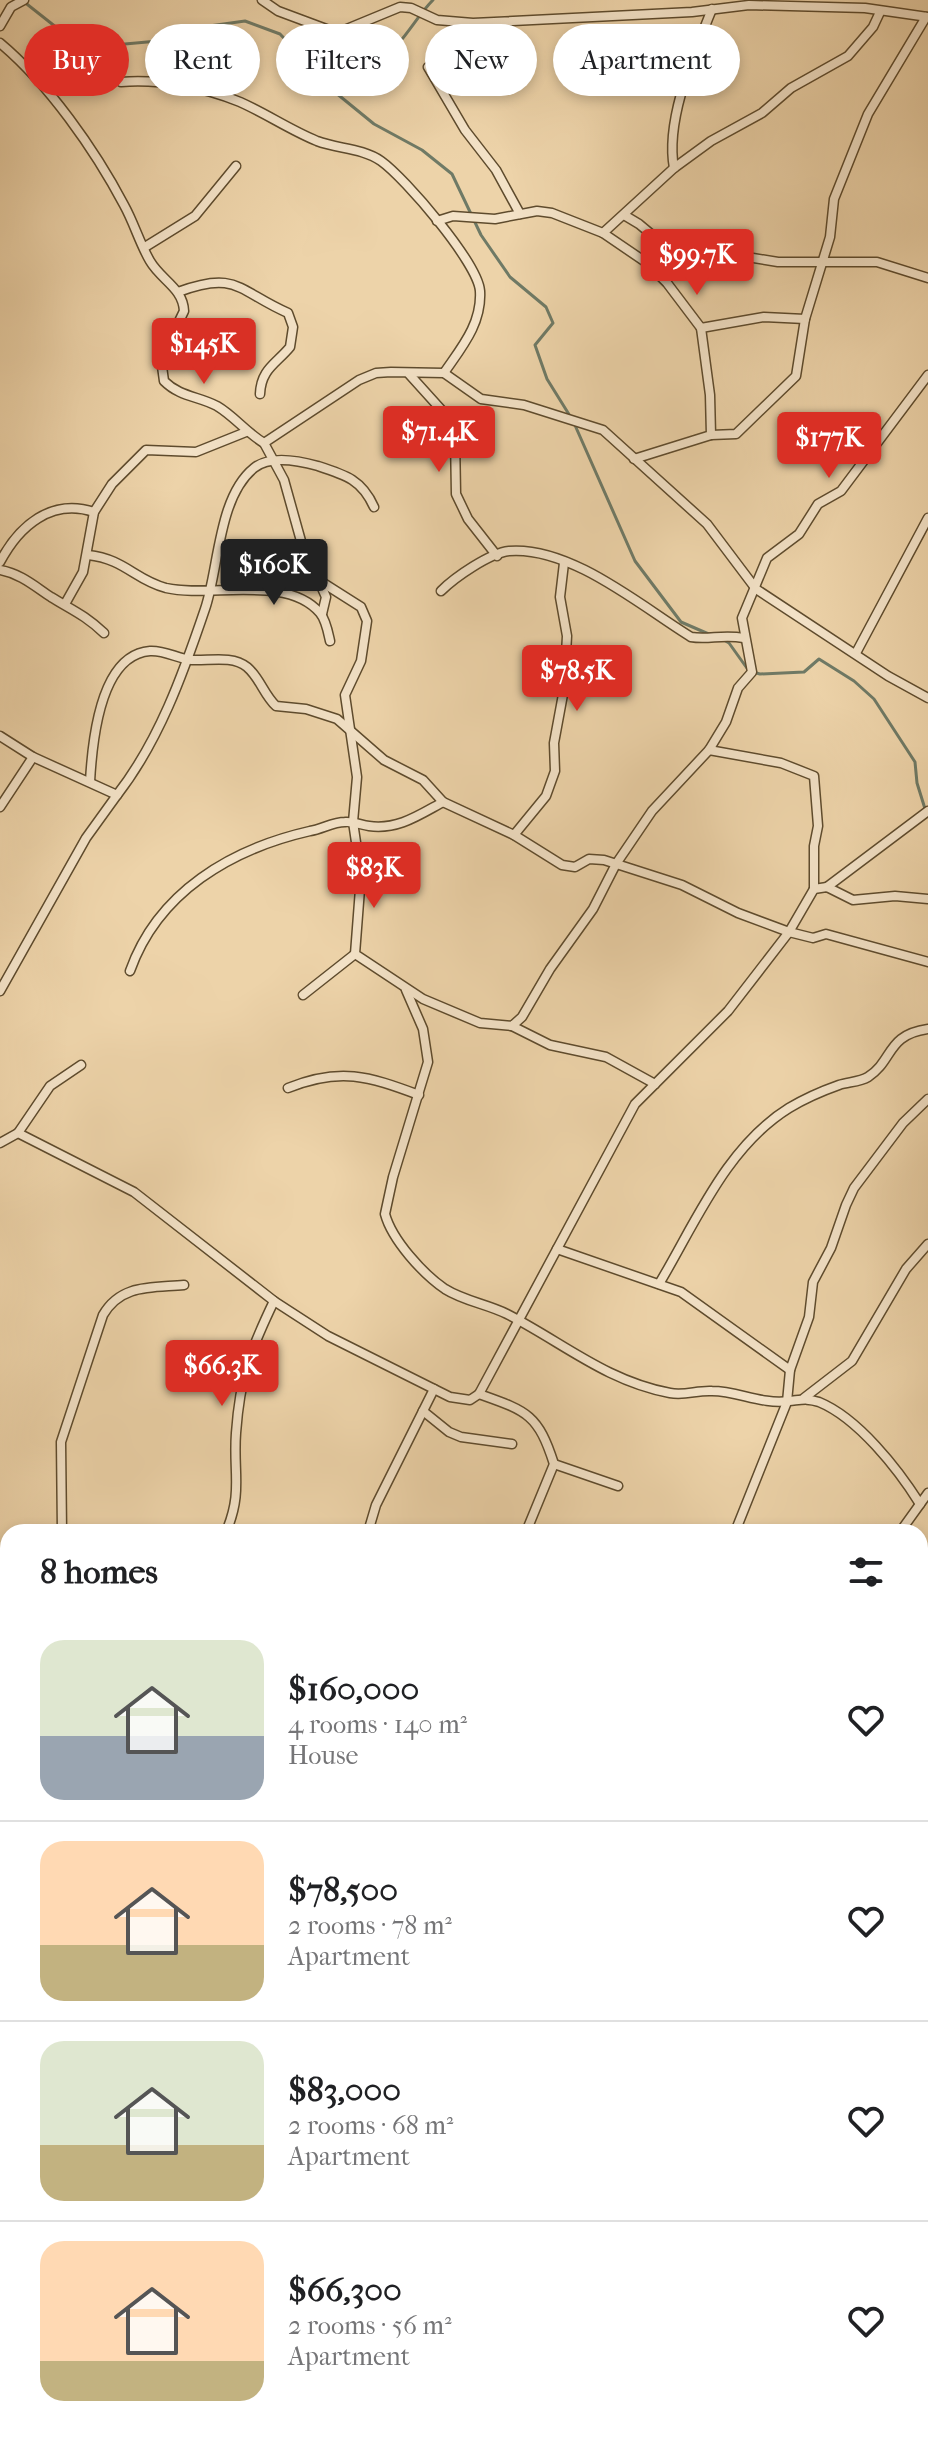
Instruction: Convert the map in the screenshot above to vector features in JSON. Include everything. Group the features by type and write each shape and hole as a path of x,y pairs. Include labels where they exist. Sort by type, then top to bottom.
{"street":[{"path":"0,26 11,7 24,0"},
{"path":"262,0 278,11 337,33 400,7 411,8 437,20 473,23 763,6 865,8 927,17 855,141 834,199 830,237 805,319 796,376 736,434 711,435 634,459"},
{"path":"667,0 672,12"},
{"path":"674,168 672,154 682,93 712,9"},
{"path":"603,233 674,168 711,141 762,113 791,88 848,56 873,27 880,12"},
{"path":"0,43 42,87 85,143 119,195 152,265 178,292 184,311 161,359 164,381 182,395 217,406 246,432 264,443 275,460 289,492 301,541 326,597 322,614 330,641"},
{"path":"129,82 168,83 222,96 312,139 368,154 400,178 471,267 480,287 475,326 444,373"},
{"path":"445,96 465,130 496,170 520,214"},
{"path":"145,247 195,216 236,166"},
{"path":"437,221 453,216 495,219 552,213 603,233 647,263 667,283 701,328 710,395 711,435"},
{"path":"624,215 675,254 738,253 778,262 877,262 928,278"},
{"path":"178,292 211,281 228,283 288,313 293,327 290,347 268,368 260,394"},
{"path":"701,328 764,317 805,319"},
{"path":"264,443 359,380 376,373 444,373 481,399 524,405 603,430 707,524 756,589 888,676 928,698"},
{"path":"408,374 422,385 446,415 455,437 456,494 468,519 497,556"},
{"path":"512,1026 522,1017 550,969 593,909 616,864 657,804 709,750 726,722 738,688 752,672 742,618 767,558 799,534 818,504 841,491 928,375"},
{"path":"65,604 83,572 94,512 112,484 146,450 196,452 246,432"},
{"path":"0,991 86,838 150,746 188,660 211,590 224,523 235,496 256,466 275,460 309,464 356,481 365,488 374,507"},
{"path":"0,562 18,532 38,518 71,507 94,512"},
{"path":"856,653 928,518"},
{"path":"441,591 461,574 497,556 509,551 524,553 564,563 625,592 691,637 723,634 744,638"},
{"path":"88,555 117,561 163,587 283,592 303,599 322,614"},
{"path":"514,835 546,796 555,771 554,743 564,689 567,636 560,597 564,563"},
{"path":"0,570 16,573 78,610 104,633"},
{"path":"303,995 355,954 361,876 353,822 357,777 345,695 361,661 366,614 350,598 320,581"},
{"path":"90,782 96,721 106,693 130,659 149,651 188,660 235,661 245,665 276,706 337,719 384,760 423,780 443,802 514,835 562,865 575,867 594,858 682,885 738,913 789,932 813,938 826,934 928,962"},
{"path":"0,736 33,757 117,795"},
{"path":"18,1133 134,1192 274,1301 328,1336 463,1401 479,1394 635,1104 673,1070 728,1011 789,932 814,889 814,846 818,826 814,776 781,763 709,750"},
{"path":"0,807 33,757"},
{"path":"130,971 168,905 188,886 245,851 344,821 370,826 401,825 443,802"},
{"path":"814,889 827,887 928,811"},
{"path":"827,887 853,900 895,896 928,899"},
{"path":"355,954 372,963 406,990 480,1023 512,1026 550,1045 606,1057 655,1084"},
{"path":"406,990 423,1029 429,1053 393,1177 387,1219 413,1257 439,1284 465,1299 519,1321 578,1359 649,1388 688,1395 715,1390 748,1399 787,1402 804,1398 852,1361 906,1269 928,1244"},
{"path":"659,1284 716,1184 769,1125 806,1099 869,1076 901,1039 911,1032 928,1029"},
{"path":"0,1143 18,1133 50,1086 81,1065"},
{"path":"288,1088 326,1075 343,1074 374,1078 419,1095"},
{"path":"738,1524 787,1402 790,1370 809,1317 813,1282 831,1248 854,1188 903,1123 928,1099"},
{"path":"557,1249 681,1292 790,1370"},
{"path":"62,1524 61,1442 103,1315 111,1302 125,1292 184,1285"},
{"path":"229,1524 239,1479 236,1437 245,1365 274,1301"},
{"path":"370,1524 376,1505 434,1389"},
{"path":"479,1394 528,1414 545,1436 554,1464 529,1524"},
{"path":"804,1398 832,1409 888,1457 920,1504"},
{"path":"423,1411 449,1432 461,1437 512,1444"},
{"path":"554,1464 618,1486"},
{"path":"906,1524 928,1493"}],"waterway":[{"path":"409,30 433,0"},
{"path":"23,1 66,35 114,45 158,41 195,28 245,21 280,34 336,93 374,124 422,150 452,174 481,235 510,277 546,307 553,323 535,345 547,379 570,416"},
{"path":"574,423 635,561 681,622 711,635"},
{"path":"722,639 729,643 749,671 760,674 804,672 819,659 854,681 874,699 915,762 917,783 926,812"}]}
